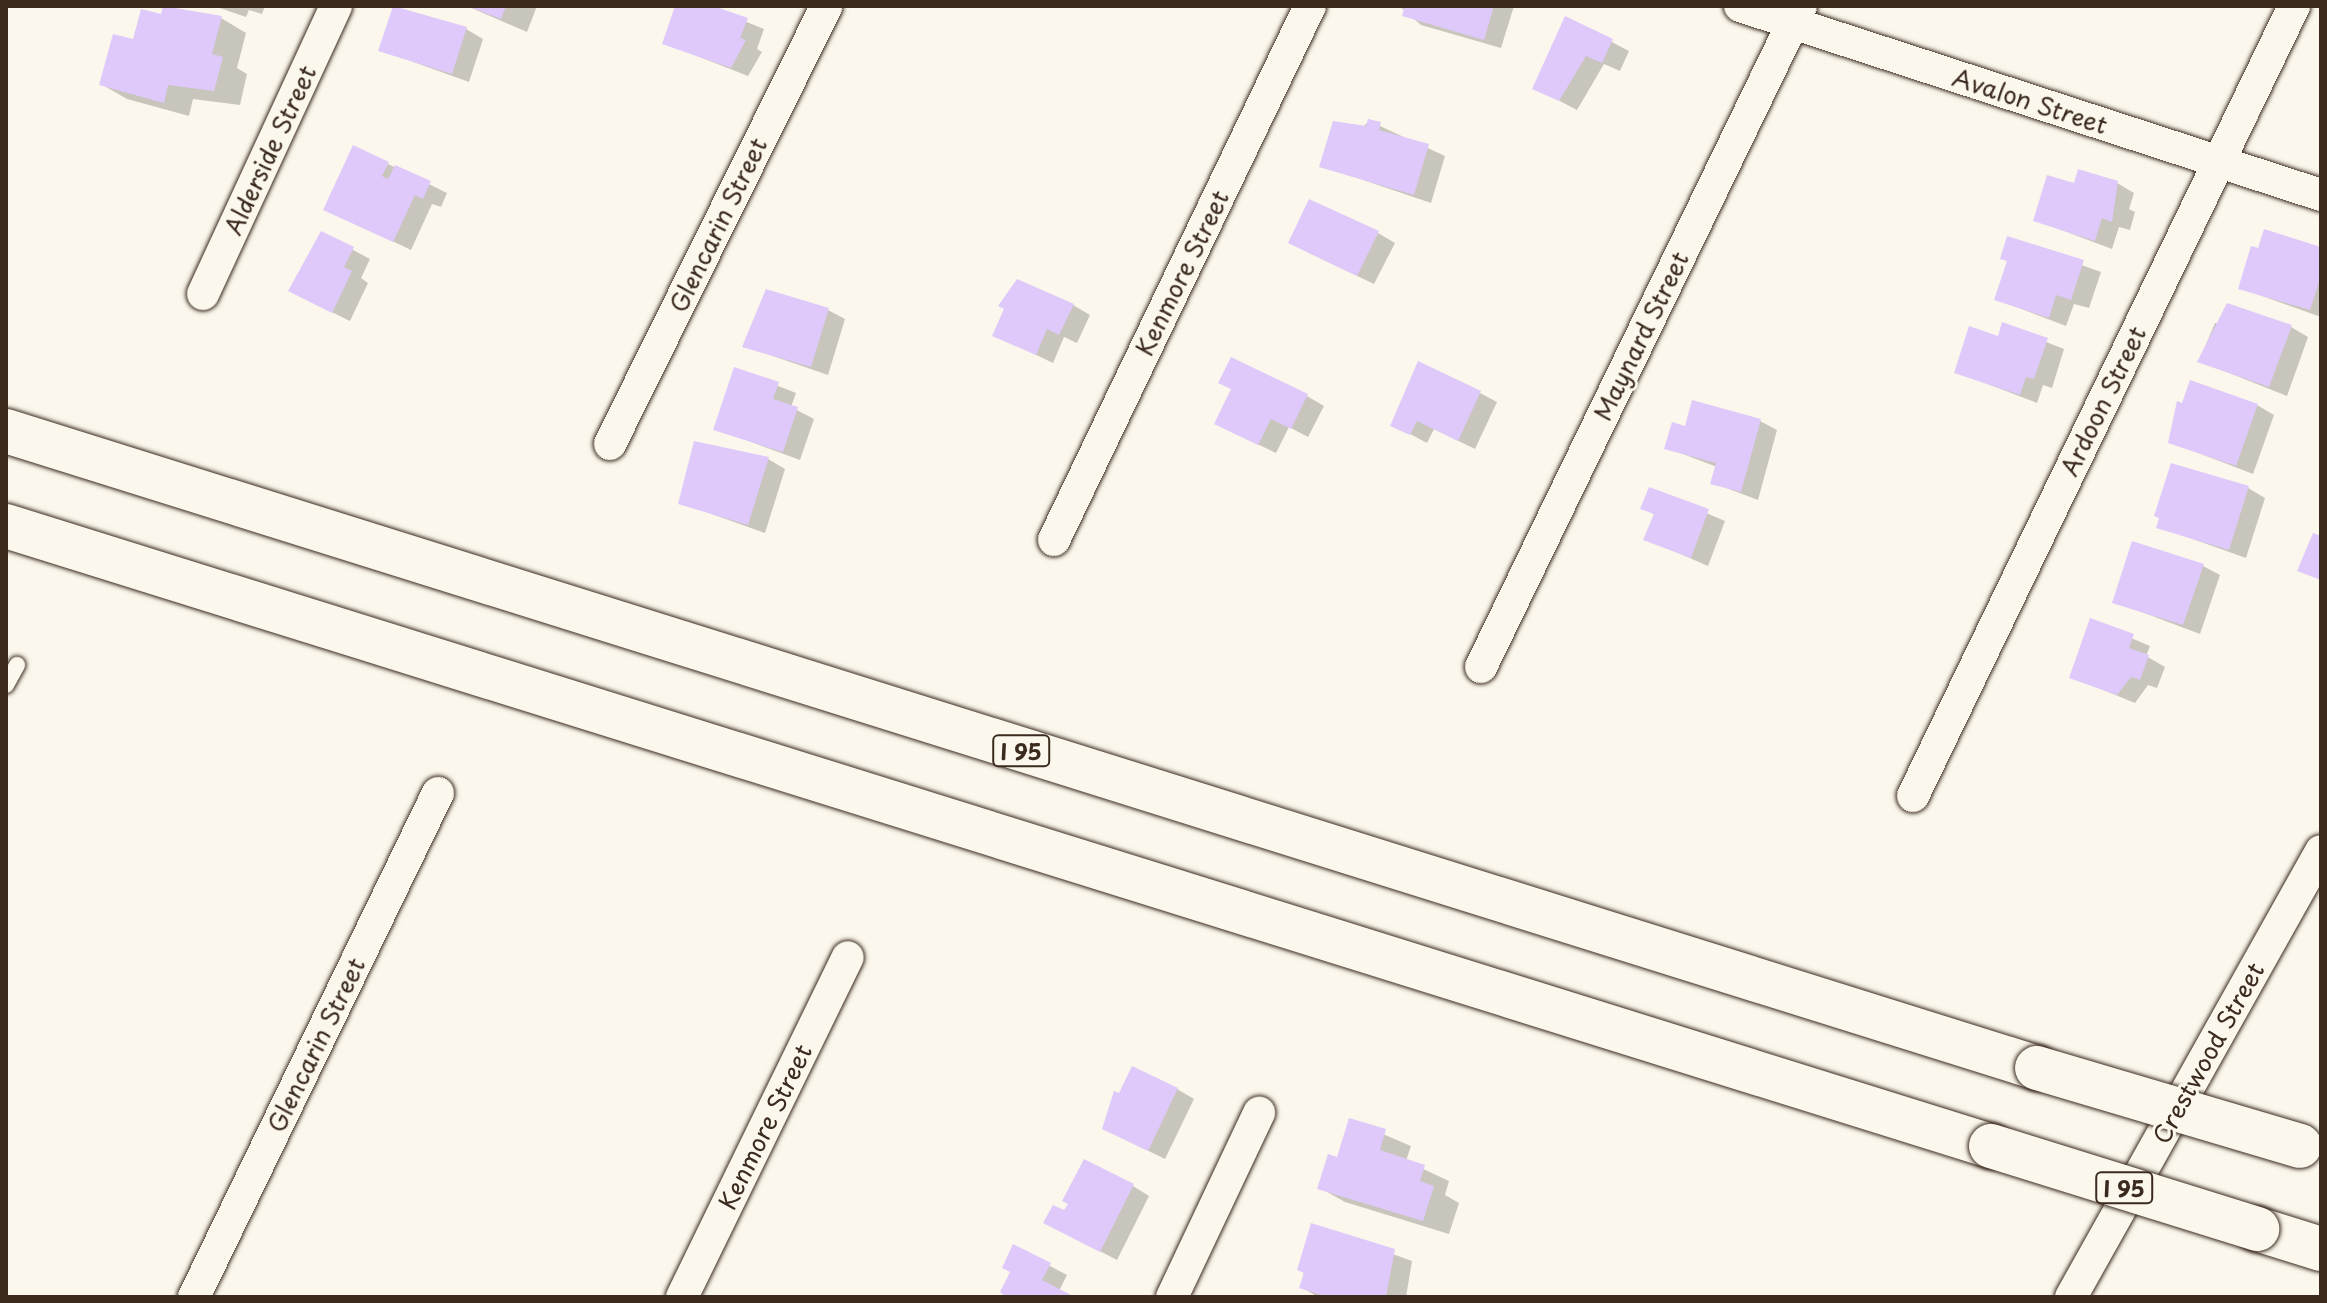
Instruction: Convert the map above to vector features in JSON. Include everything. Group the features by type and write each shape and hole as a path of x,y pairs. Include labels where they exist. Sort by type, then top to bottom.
{"highway":[{"name":"I 95","path":"6,431 2037,1068 2311,1150"},
{"name":"I 95","path":"6,526 2321,1249"}],"street":[{"name":"Alderside Street","path":"203,294 336,6"},
{"name":"Glencarin Street","path":"610,444 826,6"},
{"name":"Kenmore Street","path":"1054,540 1310,6"},
{"name":"Avalon Street","path":"1740,6 1797,14 2218,163 2321,195"},
{"name":"Ardoon Street","path":"1913,796 2294,6"},
{"name":"Maynard Street","path":"1481,667 1797,14"},
{"name":"Glencarin Street","path":"194,1297 438,793"},
{"name":"Crestwood Street","path":"2071,1297 2321,851"},
{"name":"Kenmore Street","path":"682,1297 848,957"},
{"path":"1172,1297 1259,1113"}],"lane":[{"path":"6,685 17,665"}],"building":[{"path":"163,6 222,16 212,54 223,57 214,91 168,85 164,103 99,85 113,34 133,39 141,9 161,14"},
{"path":"393,6 467,27 452,74 378,51"},
{"path":"467,6 506,6 501,19"},
{"path":"675,6 713,6 748,18 740,38 746,40 731,68 662,44"},
{"path":"1397,6 1494,6 1484,40 1402,16 1404,9"},
{"path":"1565,16 1613,39 1602,63 1586,56 1559,101 1532,89"},
{"path":"1368,119 1381,122 1379,130 1429,144 1414,195 1319,167 1333,121 1366,126"},
{"path":"353,145 389,162 382,176 388,179 395,165 431,181 423,199 415,195 393,242 323,210"},
{"path":"2078,169 2118,181 2112,222 2102,218 2095,241 2033,221 2047,175 2074,183"},
{"path":"1309,199 1379,231 1357,276 1288,243"},
{"path":"2264,229 2321,247 2321,276 2310,310 2238,289 2251,246 2258,248"},
{"path":"321,231 354,247 344,267 352,271 332,313 288,291"},
{"path":"2007,236 2084,260 2071,300 2056,295 2049,318 1994,300 2007,261 2000,259"},
{"path":"1017,279 1074,304 1059,335 1047,329 1036,355 992,336 1004,309 998,306"},
{"path":"766,289 829,308 811,367 742,347"},
{"path":"2227,303 2292,325 2269,387 2197,362"},
{"path":"2002,322 2048,338 2034,379 2026,377 2020,395 1954,373 1969,326 1998,336"},
{"path":"1231,357 1308,394 1291,429 1271,419 1258,445 1214,424 1231,389 1218,383"},
{"path":"1418,361 1481,391 1458,441 1417,421 1410,435 1390,426"},
{"path":"734,367 779,382 773,399 798,407 783,452 713,430"},
{"path":"2190,380 2258,404 2236,466 2168,443 2177,401 2182,403"},
{"path":"1692,400 1761,419 1741,492 1710,484 1716,463 1664,449 1672,422 1685,426"},
{"path":"694,441 769,457 748,525 678,504"},
{"path":"2171,463 2249,486 2229,550 2156,528 2159,518 2154,516"},
{"path":"1649,487 1709,509 1691,558 1643,540 1654,514 1640,509"},
{"path":"2313,533 2321,536 2321,580 2297,571"},
{"path":"2132,541 2204,564 2183,625 2112,603"},
{"path":"2090,618 2134,634 2129,648 2149,655 2140,680 2131,677 2117,695 2069,678"},
{"path":"1132,1066 1178,1088 1148,1151 1102,1129 1114,1091 1119,1093"},
{"path":"1349,1118 1386,1129 1380,1150 1425,1165 1420,1181 1434,1186 1423,1221 1317,1189 1328,1154 1337,1157"},
{"path":"1084,1159 1134,1184 1100,1252 1043,1223 1053,1205 1064,1210 1068,1204 1062,1201"},
{"path":"1311,1223 1395,1249 1386,1297 1327,1297 1299,1288 1304,1273 1297,1270"},
{"path":"1013,1244 1051,1263 1042,1280 1075,1297 1006,1297 1000,1292 1010,1272 1002,1268"}]}
